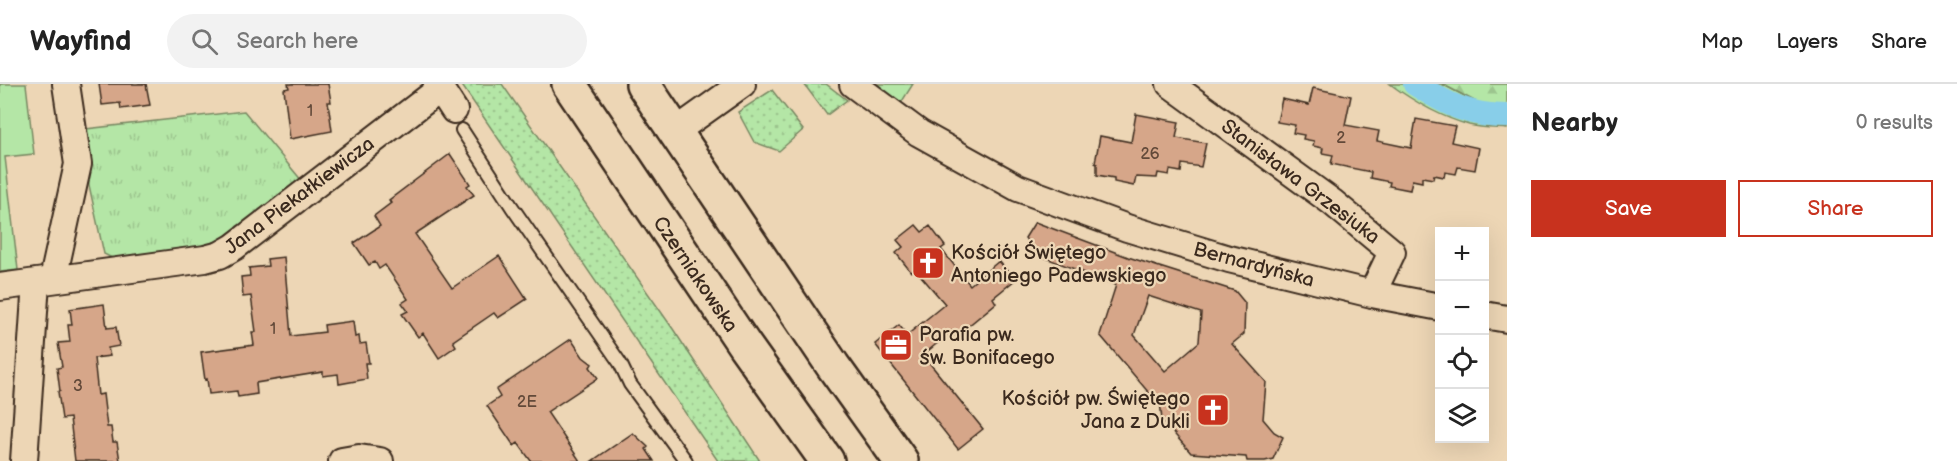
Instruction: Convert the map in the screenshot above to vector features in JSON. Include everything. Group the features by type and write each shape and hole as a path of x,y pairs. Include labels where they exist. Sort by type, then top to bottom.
{"main road":[{"name":"Czerniakowska","path":"569,84 745,346 827,461"},
{"path":"643,84 833,366 901,461"}],"street":[{"path":"24,461 44,280 78,164 66,84"},
{"path":"676,131 742,84"},
{"name":"Bernardyńska","path":"854,84 919,133 1018,188 1127,228 1229,259 1372,294 1435,306"},
{"name":"Stanisława Grzesiuka","path":"1170,84 1332,202 1392,252 1372,294"},
{"path":"438,86 458,120"},
{"name":"Jana Piekałkiewicza","path":"0,288 220,255 234,247 438,86"},
{"path":"1489,316 1507,319"},
{"path":"342,461 359,458 380,461"}],"lane":[{"path":"458,120 512,207 620,363 630,384 686,461"}],"green space":[{"path":"0,84 26,84 34,154 5,157 18,270 0,272"},
{"path":"461,84 502,84 673,329 760,461 718,461"},
{"path":"804,84 826,84 847,100 827,115"},
{"path":"875,84 913,84 901,103"},
{"path":"1390,84 1442,84 1484,106 1507,106 1507,129 1478,127 1448,118"},
{"path":"1442,84 1507,84 1507,106 1484,106"},
{"path":"772,90 803,130 779,151 754,142 738,112"},
{"path":"244,111 302,181 224,242 116,260 104,254 77,130"}],"building":[{"path":"99,84 146,84 150,105 121,109 120,103 102,105"},
{"path":"288,84 328,84 332,131 290,139 284,89 289,88"},
{"path":"1313,88 1351,96 1345,125 1379,131 1377,141 1411,148 1416,119 1455,126 1451,142 1479,148 1475,170 1458,167 1456,174 1445,172 1444,177 1434,175 1433,179 1422,177 1422,182 1412,180 1410,190 1389,186 1390,182 1370,178 1371,172 1331,164 1333,155 1322,153 1323,148 1313,146 1314,141 1303,139 1304,135 1293,133 1295,125 1277,122 1282,99 1309,105"},
{"path":"1136,114 1179,122 1176,138 1206,143 1201,167 1182,164 1181,172 1170,170 1169,175 1158,173 1157,178 1136,177 1134,186 1114,182 1114,178 1097,175 1097,164 1095,163 1100,136 1131,142"},
{"path":"450,154 470,184 467,186 474,195 415,234 452,288 499,256 527,299 498,318 494,313 453,341 456,346 439,358 423,333 418,337 402,314 408,311 402,303 408,299 385,265 379,269 375,262 369,265 354,243 380,226 374,216 391,203 389,200"},
{"path":"1035,222 1128,257 1235,291 1245,303 1244,334 1232,344 1266,382 1263,419 1274,432 1283,437 1273,459 1247,461 1246,457 1191,453 1162,420 1160,401 1149,393 1100,335 1116,285 1038,255 1025,238","holes":["1148,296 1201,313 1199,342 1165,371 1134,335"]},
{"path":"916,225 922,232 930,226 945,246 941,249 970,285 999,261 1015,280 993,298 996,303 956,336 952,331 923,355 983,429 958,449 875,344 899,325 907,335 945,304 915,269 911,272 896,253 903,247 897,240"},
{"path":"284,257 291,336 325,332 324,325 353,321 355,337 359,336 360,344 366,343 369,363 365,363 367,379 339,384 338,374 323,376 323,372 256,383 257,394 238,397 237,391 209,394 201,352 254,345 252,332 256,332 251,296 243,297 241,277 250,276 249,268 268,266 267,259"},
{"path":"104,304 107,328 116,327 119,346 108,348 110,356 94,358 98,395 103,394 107,427 111,427 113,442 117,442 120,461 75,461 70,418 62,419 58,392 60,391 57,368 62,367 58,343 70,342 68,325 72,325 70,309"},
{"path":"571,339 583,357 592,364 590,367 598,378 547,412 580,461 531,461 518,443 514,446 487,406 500,397 496,390"},
{"path":"633,433 648,447 646,449 654,461 592,461"}],"waterway":[{"path":"1415,84 1458,108 1481,114 1507,116"}],"place":[{"name":"Kościół Świętego Antoniego Padewskiego","path":"928,263"},
{"name":"Parafia pw. św. Bonifacego","path":"896,345"},
{"name":"Kościół pw. Świętego Jana z Dukli","path":"1213,410"}]}
